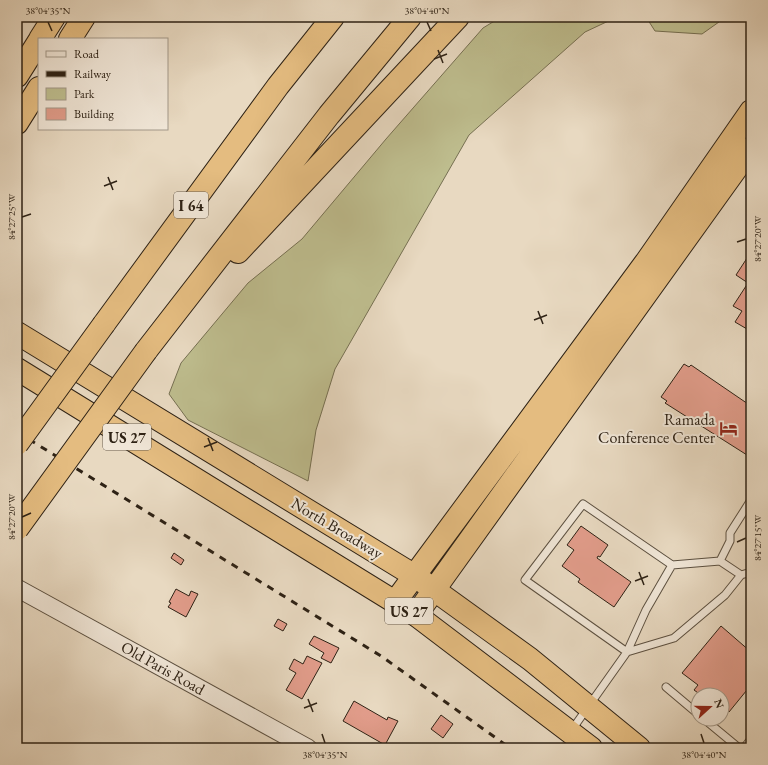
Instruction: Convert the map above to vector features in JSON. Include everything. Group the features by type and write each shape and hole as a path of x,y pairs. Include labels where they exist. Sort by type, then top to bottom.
{"highway":[{"path":"41,38 54,17"},
{"path":"71,38 84,17"},
{"name":"I 64","path":"17,444 278,86 333,17"},
{"path":"17,529 146,351 329,115 410,17"},
{"path":"182,305 247,244 458,17"},
{"path":"17,76 38,43"},
{"path":"17,123 38,90"},
{"path":"395,602 646,262 751,112"},
{"path":"416,615 751,148"},
{"name":"North Broadway","path":"17,333 415,576 530,659 639,748"},
{"name":"North Broadway","path":"17,369 416,615 571,731 591,748"}],"street":[{"name":"Old Paris Road","path":"17,588 308,748"}],"lane":[{"path":"720,561 730,542 730,533 751,500"},
{"path":"627,652 525,580 583,504 672,565 720,561 741,575"},
{"path":"571,731 627,652 646,610 672,565"},
{"path":"627,652 674,638 725,595 741,575 751,572"},
{"path":"666,687 690,707"},
{"path":"714,727 739,748"},
{"path":"744,748 751,740"}],"green space":[{"path":"501,17 617,17 585,32 469,135 335,369 316,430 308,481 188,420 169,394 181,363 248,283 302,239 386,139 483,28"},
{"path":"646,17 726,17 702,34 655,31"}],"building":[{"path":"751,252 751,323 747,329 735,322 742,311 733,306 748,283 736,275"},
{"name":"Ramada Conference Center","path":"684,364 689,367 691,365 751,406 751,453 749,451 747,455 665,403 667,401 661,397"},
{"path":"581,526 608,545 600,557 598,556 597,558 631,582 614,607 578,582 580,579 562,566 574,550 567,545"},
{"path":"174,553 184,560 181,565 171,558"},
{"path":"176,589 189,596 191,591 198,594 186,617 168,607"},
{"path":"278,619 287,624 283,631 274,626"},
{"path":"721,626 751,652 751,685 730,711 730,687 696,687 698,685 682,673"},
{"path":"314,636 339,648 331,663 321,658 324,653 309,644"},
{"path":"307,656 322,663 302,699 286,690 296,673 289,669 294,659 303,664"},
{"path":"354,701 387,720 388,717 398,721 385,745 343,721"},
{"path":"441,715 453,724 443,738 431,729"}],"railway":[{"path":"17,432 381,656 510,748"}],"place":[{"name":"Ramada Conference Center","path":"728,428"}]}
